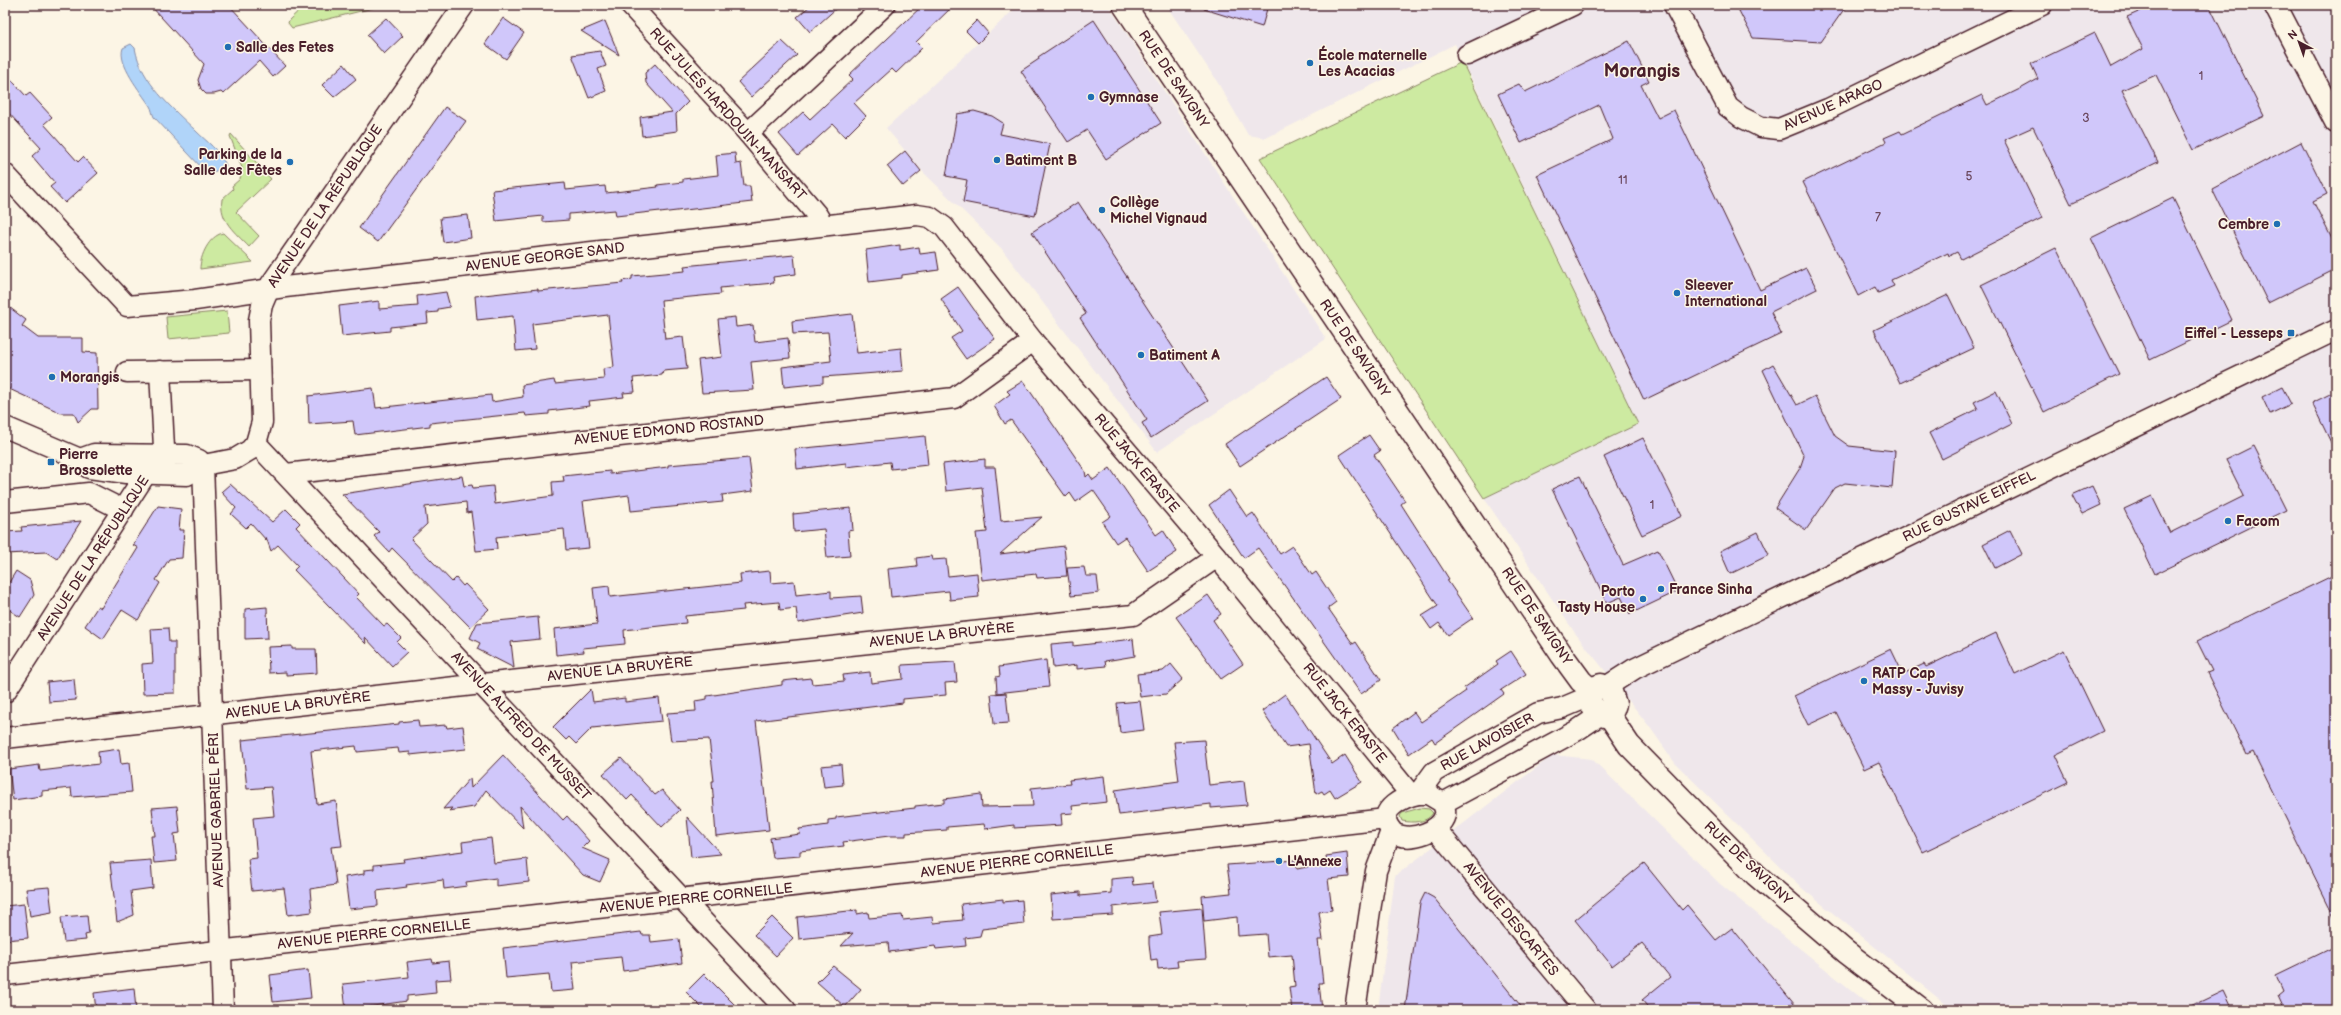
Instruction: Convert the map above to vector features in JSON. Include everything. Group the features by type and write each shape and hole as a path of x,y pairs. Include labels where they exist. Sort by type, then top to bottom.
{"street":[{"name":"AVENUE DE LA RÉPUBLIQUE","path":"256,443 262,422 260,314 268,291 280,269 464,5"},
{"name":"RUE JULES HARDOUIN-MANSART","path":"630,5 748,133 817,215 823,225"},
{"path":"748,133 885,5"},
{"name":"RUE DE SAVIGNY","path":"1124,5 1562,655 1581,681 1598,700 1628,745 1756,875 1846,952 1922,1010"},
{"path":"1467,55 1573,5"},
{"name":"AVENUE ARAGO","path":"1674,5 1728,107 1740,118 1761,128 1779,129 1828,109 2042,5"},
{"path":"2275,5 2336,122"},
{"name":"AVENUE GEORGE SAND","path":"5,174 127,306 268,291 284,287 823,225"},
{"name":"RUE JACK ERASTE","path":"823,225 917,215 930,217 944,227 1033,341 1217,557 1414,795"},
{"name":"RUE GUSTAVE EIFFEL","path":"1598,700 1640,665 2336,330"},
{"name":"AVENUE EDMOND ROSTAND","path":"286,474 954,398 1033,341"},
{"path":"127,372 260,370"},
{"path":"156,464 160,371"},
{"path":"5,426 80,459 94,454 156,464 187,455 199,460 203,465 235,459 250,450 256,443"},
{"name":"AVENUE ALFRED DE MUSSET","path":"256,443 786,1010"},
{"name":"AVENUE DE LA RÉPUBLIQUE","path":"5,692 123,510 156,464"},
{"name":"AVENUE GABRIEL PÉRI","path":"203,465 222,1010"},
{"path":"5,502 89,493 123,510"},
{"name":"AVENUE LA BRUYÈRE","path":"5,738 482,684 1133,615 1217,557"},
{"path":"1443,803 1576,731 1598,700"},
{"name":"RUE LAVOISIER","path":"1414,795 1434,772 1538,713 1598,700"},
{"path":"1355,1010 1376,871 1393,805 1414,795 1428,794 1443,803 1446,813 1435,828 1411,837 1398,835 1389,825"},
{"name":"AVENUE PIERRE CORNEILLE","path":"5,975 221,950 1389,825"},
{"name":"AVENUE DESCARTES","path":"1435,828 1586,1010"}],"shaded area":[{"name":"Collège Michel Vignaud","path":"1019,5 1108,5 1326,339 1157,452 1001,248 923,172 886,128"},
{"path":"1166,5 2336,5 2336,1010 1953,1010 1803,889 1675,763 1649,726 1575,633 1484,498 1638,424 1455,44 1266,138 1248,135 1218,83"},
{"path":"1553,755 1592,759 1720,884 1876,1010 1378,1010 1395,876"}],"green space":[{"path":"305,5 377,5 373,8 292,28 288,23 289,20"},
{"path":"1462,62 1638,424 1484,498 1260,158"},
{"path":"231,134 271,179 236,212 259,236 249,247 229,226 223,214 222,199 233,189 232,186 240,179 242,168 230,136"},
{"path":"223,233 253,262 200,269 200,264 206,247 214,238"},
{"path":"227,311 229,333 168,339 166,317"},
{"path":"1420,808 1429,809 1433,813 1427,819 1415,822 1402,821 1400,816 1402,813"}],"water":[{"path":"131,44 135,48 138,60 144,72 159,94 216,151 226,165 225,169 211,172 202,168 154,117 151,107 131,78 123,62 123,48"}],"building":[{"name":"Salle des Fetes","path":"150,5 229,5 285,66 273,77 259,61 223,94 221,92 206,94 201,89 198,80 204,64"},
{"path":"811,5 840,5 810,32 797,17"},
{"path":"923,5 954,5 916,42 922,48 896,73 892,69 854,103 866,116 845,137 833,124 798,156 779,134 803,112 810,119 853,79 849,75"},
{"path":"1205,5 1268,5 1262,27 1204,9"},
{"path":"1736,5 1847,5 1821,42 1753,38"},
{"path":"2154,5 2209,5 2264,116 2193,150 2156,75 2122,90 2158,162 2071,204 2033,127 2004,140 2042,218 1961,259 1957,252 1949,256 1948,253 1891,280 1894,286 1878,293 1875,287 1858,296 1803,182 1886,142 1884,138 1900,131 1902,134 1982,95 1987,105 2022,88 2038,79 2031,64 2095,33 2111,67 2143,49 2127,17"},
{"path":"386,18 403,36 384,54 367,35"},
{"path":"503,18 524,33 506,59 485,44"},
{"path":"977,20 988,33 978,43 966,31"},
{"name":"Gymnase","path":"1094,20 1161,123 1106,159 1087,130 1068,142 1021,71 1039,59 1038,57"},
{"path":"605,21 619,55 581,31"},
{"path":"782,41 797,55 751,97 738,82"},
{"path":"1629,41 1649,81 1641,85 1658,118 1674,110 1760,290 1806,268 1817,289 1771,312 1781,334 1644,400 1537,175 1613,139 1599,105 1521,143 1498,94 1519,84 1525,92"},
{"path":"600,51 606,66 598,69 606,91 589,98 572,55"},
{"path":"344,64 356,79 334,97 322,85"},
{"path":"655,64 688,102 676,114 677,131 642,136 640,117 672,112 646,83 645,73"},
{"path":"5,73 26,96 30,93 52,117 44,124 78,162 83,157 98,173 65,203 50,187 55,183 32,156 41,148 5,109"},
{"path":"445,107 466,121 378,242 359,228"},
{"name":"Batiment B","path":"974,111 992,116 1003,123 1000,134 1050,144 1035,216 963,202 967,180 946,176 957,114"},
{"name":"Cembre","path":"2301,142 2327,194 2313,201 2336,247 2336,269 2268,303 2212,189"},
{"path":"905,151 921,171 903,186 887,166"},
{"path":"735,153 736,164 741,163 744,186 750,186 752,202 660,213 660,211 616,216 615,210 569,214 569,220 543,222 543,216 496,221 492,190 565,183 566,190 605,186 606,193 658,187 657,185 683,182 683,179 718,175 716,155"},
{"path":"2173,198 2232,320 2150,360 2091,238"},
{"name":"Batiment A","path":"1078,202 1208,401 1151,438 1142,423 1147,420 1080,318 1086,314 1032,232"},
{"path":"468,215 471,238 443,242 440,218"},
{"path":"900,245 900,250 919,247 920,254 936,252 939,270 902,275 902,278 869,282 866,250"},
{"path":"2056,248 2119,374 2044,412 1981,285"},
{"path":"794,255 796,274 773,277 774,283 720,288 721,294 661,300 665,339 683,337 687,369 663,371 662,375 633,378 635,392 623,393 624,397 589,401 590,406 549,411 549,414 526,416 525,413 430,423 430,426 355,435 353,421 309,424 308,396 373,388 376,408 491,395 492,402 523,397 522,385 554,380 555,384 604,379 603,369 614,367 608,315 532,324 535,349 516,351 513,316 477,320 475,296 538,289 538,291 623,283 622,281 632,279 632,276 685,271 684,266"},
{"path":"958,287 995,339 966,359 951,338 962,331 941,299"},
{"path":"446,292 450,307 438,309 438,312 427,313 428,323 390,327 390,331 342,336 339,306 379,301 379,309 418,306 417,296"},
{"path":"1948,295 1974,348 1900,383 1874,330"},
{"name":"Morangis","path":"5,304 26,320 22,326 38,338 83,338 83,352 97,353 98,409 92,409 78,422 74,413 61,413 5,387"},
{"path":"852,314 857,353 901,348 903,371 823,377 823,383 784,387 782,367 831,361 828,332 793,334 792,321"},
{"path":"735,317 736,327 753,325 755,342 788,338 790,358 751,362 754,390 702,393 698,360 722,357 718,319"},
{"path":"1773,364 1797,405 1815,396 1835,436 1849,446 1895,451 1892,488 1845,483 1835,488 1806,530 1775,508 1800,468 1804,456 1763,370"},
{"path":"1326,377 1341,399 1240,466 1225,444"},
{"path":"1023,381 1085,471 1086,477 1089,474 1093,480 1110,468 1156,535 1163,530 1177,552 1148,571 1125,537 1116,543 1102,522 1111,516 1093,490 1076,502 1070,493 1066,497 1011,420 1005,424 994,406 1010,394 1007,391"},
{"path":"2282,387 2291,404 2270,414 2262,397"},
{"path":"1996,391 2012,424 1942,459 1929,433 1978,409 1974,402"},
{"path":"2336,391 2336,453 2312,403"},
{"path":"1369,435 1380,451 1374,455 1405,501 1401,504 1449,579 1447,580 1473,618 1448,635 1439,623 1431,629 1422,616 1438,606 1339,455"},
{"path":"925,436 928,465 891,469 890,462 846,467 846,463 797,469 795,449"},
{"path":"1643,438 1682,516 1642,535 1604,457"},
{"name":"Facom","path":"2254,446 2286,510 2155,574 2124,509 2152,496 2170,533 2244,496 2226,460"},
{"path":"749,458 753,491 722,495 723,502 631,511 629,495 583,501 589,548 566,550 564,529 496,537 497,549 476,551 471,512 467,513 466,502 425,507 427,524 411,539 452,582 456,578 463,586 465,584 489,609 470,627 392,548 389,552 374,536 379,532 342,494 462,476 464,486 472,485 473,488 493,486 495,504 553,496 552,482 564,481 563,476 610,471 610,474 668,467 668,465"},
{"path":"985,459 985,467 995,467 1001,521 1042,517 1000,554 1064,546 1067,576 1037,578 1036,574 982,580 976,533 987,532 982,487 946,491 943,464"},
{"path":"1580,476 1623,565 1658,550 1678,591 1630,614 1621,597 1607,603 1552,489"},
{"path":"230,484 272,522 286,509 300,523 296,527 359,594 356,597 384,626 387,624 401,638 397,642 407,652 392,666 365,637 366,644 294,570 298,566 278,545 271,551 266,537 266,540 251,523 246,528 231,514 236,508 221,492"},
{"path":"2092,486 2101,505 2082,514 2072,495"},
{"path":"1229,490 1247,517 1253,513 1280,554 1292,546 1312,575 1316,572 1336,602 1328,608 1353,644 1356,642 1381,680 1361,694 1258,548 1244,558 1209,505"},
{"path":"158,506 181,509 179,530 184,530 182,558 169,559 156,580 160,583 138,620 122,610 103,639 85,626 98,606 101,608 138,548 133,545"},
{"path":"851,508 853,530 848,531 850,556 827,558 824,529 794,532 793,514"},
{"path":"81,521 57,559 46,552 5,554 5,532 22,531 21,527"},
{"path":"2010,530 2022,554 1995,568 1983,544"},
{"path":"1758,532 1769,555 1730,574 1720,551"},
{"path":"931,556 932,560 946,559 948,576 977,573 979,597 950,600 949,591 891,597 888,569 917,566 916,558"},
{"path":"1084,567 1086,576 1097,576 1099,593 1071,596 1067,568"},
{"path":"16,571 30,580 34,595 20,617 5,607 5,589"},
{"path":"770,571 771,583 794,581 796,595 831,591 831,598 861,596 863,613 798,623 796,608 780,610 779,602 743,605 744,610 685,616 686,623 624,630 625,644 583,648 584,652 556,655 554,629 597,624 593,588 609,586 610,597 741,583 740,574"},
{"path":"2336,574 2336,920 2253,752 2247,755 2207,673 2212,671 2197,641"},
{"path":"1208,595 1221,614 1213,620 1243,664 1221,679 1176,617"},
{"path":"267,607 268,638 245,639 245,609"},
{"path":"538,617 540,639 511,642 514,668 477,649 480,643 470,638 477,623"},
{"path":"168,628 169,642 175,642 175,693 143,694 142,664 153,663 151,629"},
{"path":"1996,633 2015,674 2064,650 2103,731 2055,755 2068,782 1923,852 1879,762 1864,769 1836,712 1808,725 1794,696 1891,649 1903,674 1924,664 1926,667"},
{"path":"1133,639 1135,656 1105,661 1106,666 1077,669 1077,665 1053,668 1051,644 1073,642 1073,646"},
{"path":"292,646 292,649 316,649 317,673 286,675 286,672 269,673 268,647"},
{"path":"1511,651 1526,674 1501,690 1504,694 1435,743 1432,738 1409,754 1393,728 1414,712 1421,722 1466,691 1464,688 1498,664 1496,661"},
{"path":"1046,660 1049,687 997,693 996,677 1000,676 999,667"},
{"path":"955,662 957,682 945,683 946,695 903,699 903,703 756,721 769,830 716,836 712,781 714,781 709,739 671,741 667,713 696,711 695,701 707,699 707,696 782,685 782,681 811,678 812,684 844,681 843,675 870,672 871,683 903,679 902,665"},
{"path":"1171,664 1183,679 1166,694 1140,697 1137,674 1163,671"},
{"path":"74,679 76,700 49,702 47,682"},
{"path":"591,689 593,702 625,698 625,702 659,698 662,721 592,728 576,744 569,737 566,740 553,727"},
{"path":"1006,693 1009,723 994,724 991,694"},
{"path":"1285,694 1332,764 1345,755 1362,782 1335,798 1330,790 1324,794 1322,791 1316,794 1309,744 1286,747 1262,711"},
{"path":"1140,701 1144,730 1120,733 1117,703"},
{"path":"418,720 419,727 446,725 447,728 463,726 466,749 410,755 410,752 399,753 398,748 357,752 356,746 311,751 317,804 336,801 342,846 331,847 336,885 310,889 312,912 288,915 284,888 252,891 248,859 257,858 253,818 274,816 271,787 247,789 242,740 399,724 399,722"},
{"path":"1204,740 1209,785 1244,781 1247,805 1211,808 1211,804 1119,815 1115,790 1179,781 1174,742"},
{"path":"119,749 121,764 129,763 132,792 72,797 71,788 42,791 42,796 13,800 9,769 39,765 40,771 99,764 98,752"},
{"path":"503,755 563,820 567,816 589,841 582,848 610,860 600,882 583,875 520,806 523,828 486,790 474,807 449,811 452,808 443,809 470,778 471,788"},
{"path":"621,758 655,795 662,790 680,810 662,827 632,795 627,800 603,774"},
{"path":"841,764 843,785 824,787 821,766"},
{"path":"1104,776 1107,802 1072,806 1073,813 1061,814 1062,825 1014,828 1014,825 985,829 984,824 947,827 947,830 906,833 906,836 889,836 843,842 844,846 800,851 800,856 773,858 770,838 800,834 799,829 828,825 828,820 836,819 836,817 915,808 915,806 944,803 944,799 981,794 982,807 1033,806 1031,788 1070,784 1069,780"},
{"path":"177,806 180,833 174,834 177,861 154,863 151,836 155,836 152,808"},
{"path":"687,817 721,854 691,857"},
{"path":"491,838 494,863 527,859 529,882 496,886 496,878 466,882 467,886 444,889 443,880 406,885 407,887 377,891 378,906 349,909 345,877 364,874 364,870 374,869 374,865 404,862 403,859 463,851 462,842"},
{"path":"1347,853 1349,877 1328,879 1332,910 1319,912 1323,940 1318,940 1323,983 1319,983 1322,1010 1292,1010 1289,987 1295,986 1292,955 1268,957 1266,934 1238,936 1237,917 1204,921 1202,896 1231,893 1227,865 1296,860 1297,869 1327,863 1326,856"},
{"path":"151,860 153,888 131,891 134,915 117,922 110,863"},
{"path":"1644,863 1682,910 1687,905 1716,940 1732,928 1799,1010 1650,1010 1642,1000 1670,977 1642,943 1612,966 1575,920"},
{"path":"1132,877 1133,885 1153,883 1156,902 1113,907 1113,915 1053,919 1051,895 1080,892 1080,896 1111,893 1111,879"},
{"path":"49,887 52,912 30,916 26,889"},
{"path":"1425,893 1434,898 1524,1010 1405,1010 1420,903"},
{"path":"1003,899 1003,902 1022,900 1024,924 982,929 980,936 965,938 966,946 936,949 935,946 889,952 888,942 841,946 853,933 799,939 797,917 857,910 857,914 868,912 869,918 902,915 903,920 932,917 933,923 963,920 961,904"},
{"path":"24,904 28,938 5,940 5,906"},
{"path":"1202,908 1206,959 1177,961 1178,967 1158,969 1157,959 1151,960 1149,937 1162,935 1159,912"},
{"path":"87,915 89,934 85,935 86,940 64,942 61,917"},
{"path":"772,917 793,938 776,956 754,935"},
{"path":"641,932 642,935 650,935 651,942 679,939 682,963 623,971 621,957 572,962 575,990 551,992 549,974 506,978 503,948"},
{"path":"2336,946 2336,1010 2285,1010 2278,995 2283,991 2276,975"},
{"path":"432,959 433,963 449,961 451,979 435,980 436,993 407,996 407,1001 346,1010 343,984 409,977 407,962"},
{"path":"833,966 861,989 845,1007 817,982"},
{"path":"308,970 311,998 273,1002 270,975"},
{"path":"704,974 740,1010 704,1010 686,992"},
{"path":"134,988 136,1010 96,1010 94,993"},
{"path":"2223,991 2232,1010 2183,1010"}],"place":[{"name":"Salle des Fetes","path":"228,47"},
{"name":"École maternelle Les Acacias","path":"1310,63"},
{"name":"Gymnase","path":"1091,97"},
{"name":"Batiment B","path":"997,160"},
{"name":"Parking de la Salle des Fêtes","path":"290,162"},
{"name":"Collège Michel Vignaud","path":"1102,210"},
{"name":"Cembre","path":"2277,224"},
{"name":"Sleever International","path":"1677,293"},
{"name":"Eiffel - Lesseps","path":"2291,333"},
{"name":"Batiment A","path":"1141,355"},
{"name":"Morangis","path":"52,377"},
{"name":"Pierre Brossolette","path":"51,462"},
{"name":"Facom","path":"2228,521"},
{"name":"France Sinha","path":"1661,589"},
{"name":"Porto Tasty House","path":"1643,599"},
{"name":"RATP Cap Massy - Juvisy","path":"1864,681"},
{"name":"L'Annexe","path":"1279,861"}],"district":[{"name":"Morangis","path":"1642,71"}]}
